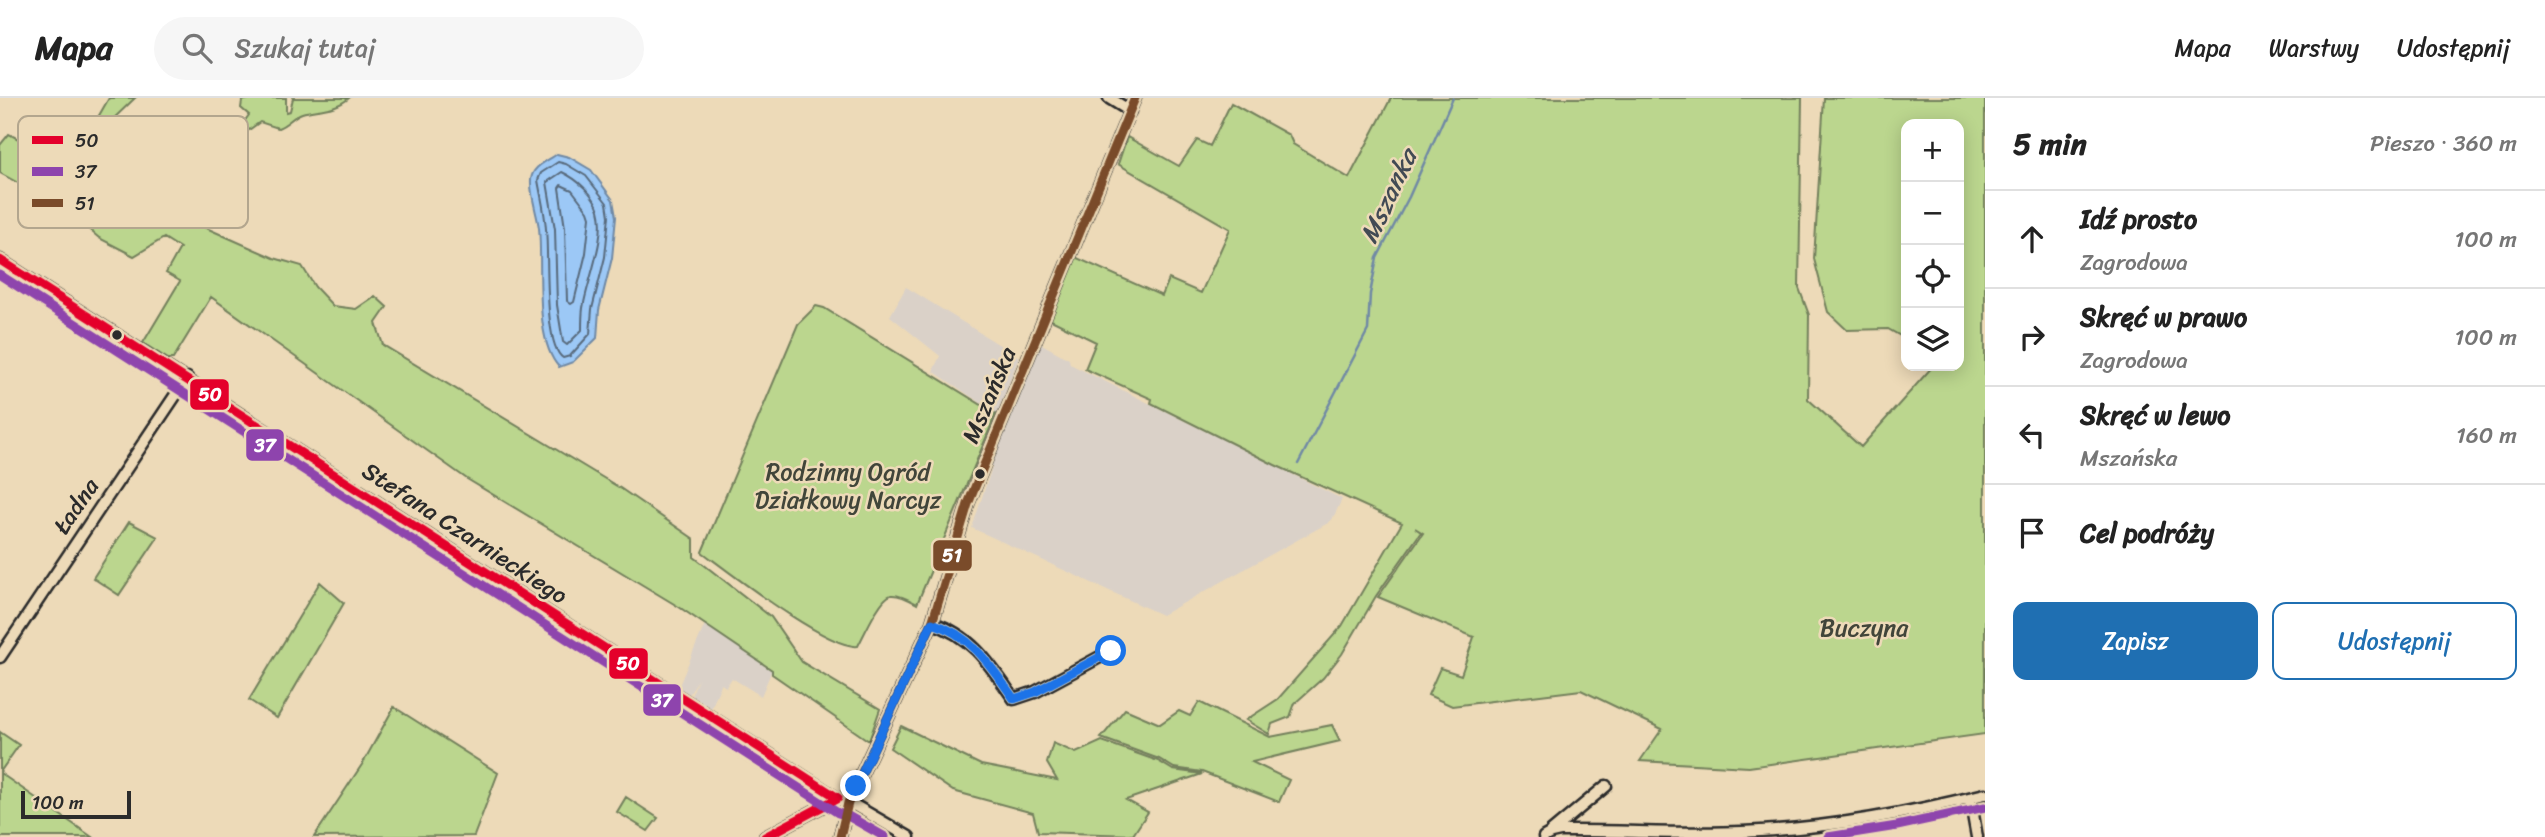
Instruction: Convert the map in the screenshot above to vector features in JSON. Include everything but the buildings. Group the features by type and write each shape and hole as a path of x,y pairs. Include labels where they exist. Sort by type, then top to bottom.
{"street":[{"path":"1109,98 1130,111"},
{"name":"Mszańska","path":"840,837 848,803 932,623 972,494 1135,98"},
{"name":"Stefana Czarnieckiego","path":"0,260 838,798 909,837"},
{"name":"Ładna","path":"0,657 187,378"},
{"path":"932,623 965,638 985,657 1014,699 1035,692 1111,651"},
{"path":"1548,835 1606,786"},
{"path":"1548,835 1778,830 1843,823 1985,794"},
{"path":"765,837 838,798"},
{"path":"1970,798 1977,837"}],"shaded area":[{"path":"906,287 1019,357 997,414 933,371 940,356 890,316"},
{"path":"1040,343 1069,359 1070,364 1342,499 1334,516 1328,523 1162,615 972,528 992,467 992,457"},
{"path":"705,624 772,670 761,696 732,678 726,687 721,684 711,709 691,696 698,679 689,695 678,688"}],"green space":[{"path":"109,98 135,98 116,116 99,116"},
{"path":"252,98 286,98 286,112 290,111 293,98 349,98 332,107 302,113 278,128 260,122 248,131 249,115 241,108 242,101"},
{"name":"Buczyna","path":"1391,98 1802,98 1799,288 1809,315 1808,399 1861,447 1929,371 1964,371 1964,119 1901,119 1901,336 1888,329 1847,330 1828,312 1814,259 1824,98 1985,98 1985,734 1749,767 1640,761 1662,729 1581,690 1452,706 1428,695 1440,668 1461,675 1474,637 1378,597 1423,533 1415,528 1421,532 1376,596 1342,654 1323,678 1295,703 1290,717 1272,724 1269,734 1246,720 1278,699 1342,626 1402,523 1275,465 1151,403 1152,399 1085,369 1096,342 1047,318 1075,257 1162,296 1169,279 1201,293 1230,229 1118,164 1127,137 1179,166 1197,140 1210,146 1231,103 1289,135 1293,144 1349,178"},
{"path":"9,134 18,139 18,183 0,173 0,145"},
{"path":"87,228 206,228 274,258 302,266 315,287 333,306 356,309 375,296 387,307 376,323 383,345 620,488 694,539 694,557 771,617 802,662 880,709 869,741 772,674 772,670 679,607 467,479 211,297 173,359 168,359 143,343 180,281 166,273 180,248 164,238 134,256 99,238"},
{"name":"Rodzinny Ogród Działkowy Narcyz","path":"816,306 824,308 996,414 917,604 898,595 891,595 877,610 858,646 844,644 803,623 702,552 798,324"},
{"path":"129,522 158,537 119,595 93,578"},
{"path":"478,573 587,644 585,648 470,583"},
{"path":"320,582 344,603 277,718 249,700"},
{"path":"1199,702 1270,737 1332,725 1340,741 1252,762 1289,780 1279,802 1202,772 1174,768 1159,759 1101,738 1125,709 1160,724 1179,711 1190,716"},
{"path":"394,707 498,773 474,836 314,837 363,763"},
{"path":"901,726 981,765 1057,780 1047,763 1053,743 1076,753 1102,741 1158,761 1173,770 1202,774 1126,800 1148,812 1133,835 1038,832 1033,813 953,791 890,748"},
{"path":"0,732 19,745 0,772"},
{"path":"0,773 92,837 0,837"},
{"path":"626,797 658,818 648,831 617,812"}],"water":[{"path":"557,154 569,157 591,170 613,200 616,217 612,258 599,310 597,338 573,362 559,367 545,339 542,321 539,228 531,186 534,171"}],"waterway":[{"name":"Mszanka","path":"1298,464 1368,330 1370,294 1377,258 1409,197 1453,98"}],"transit line":[{"name":"51","path":"840,837 848,803 932,623 968,504 1135,98"},
{"name":"50","path":"0,260 838,798"},
{"name":"37","path":"0,275 838,813 885,837"},
{"name":"50","path":"765,837 838,798"},
{"name":"37","path":"1828,837 1897,826 1985,807"}],"route":[{"path":"856,786 932,623 965,638 985,657 1014,699 1035,692 1111,651"}]}
